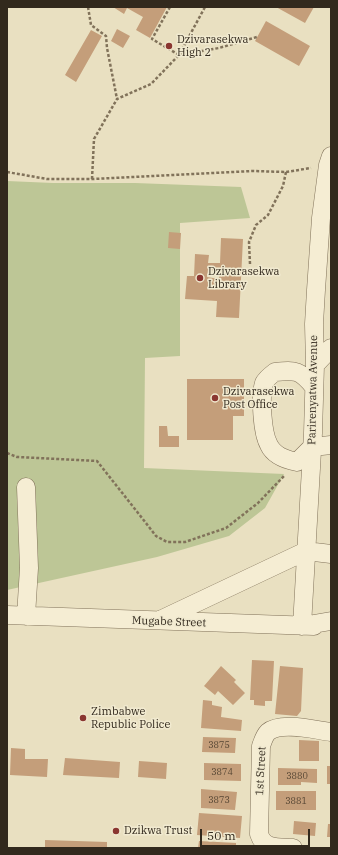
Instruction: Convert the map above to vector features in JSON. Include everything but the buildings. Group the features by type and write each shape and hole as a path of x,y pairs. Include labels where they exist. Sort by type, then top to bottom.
{"street":[{"name":"Parirenyatwa Avenue","path":"302,626 312,447 315,365 314,324 326,219 330,161"},
{"path":"315,365 331,348"},
{"path":"314,387 304,375 290,371 274,372 264,382 261,398 263,421 269,445 276,453 286,460 297,462 312,447 331,445"},
{"path":"26,487 29,568 26,616"},
{"path":"158,622 306,551 331,554"},
{"name":"Mugabe Street","path":"7,615 158,622 331,627"},
{"path":"302,626 331,621"},
{"name":"1st Street","path":"293,848 267,845 260,839 261,746 263,738 276,728 287,727 331,732"}],"path":[{"path":"88,7 91,26 106,36 117,99"},
{"path":"170,7 152,39 179,55 219,48 257,37"},
{"path":"92,179 94,139 117,99 151,84 179,55 205,7"},
{"path":"7,172 47,178 92,179 253,171 286,172 330,161"},
{"path":"250,264 249,242 256,225 268,215 283,186 286,172"},
{"path":"7,453 17,457 97,461 156,536 167,542 185,542 226,528 258,503 297,462"}],"green space":[{"path":"7,181 53,183 135,183 241,187 250,218 180,223 180,356 145,358 144,468 284,474 265,508 229,536 157,557 7,590"}],"place":[{"name":"Dzivarasekwa High 2","path":"169,46"},
{"name":"Dzivarasekwa Library","path":"200,278"},
{"name":"Dzivarasekwa Post Office","path":"215,398"},
{"name":"Zimbabwe Republic Police","path":"83,718"},
{"name":"Dzikwa Trust","path":"116,831"}]}
